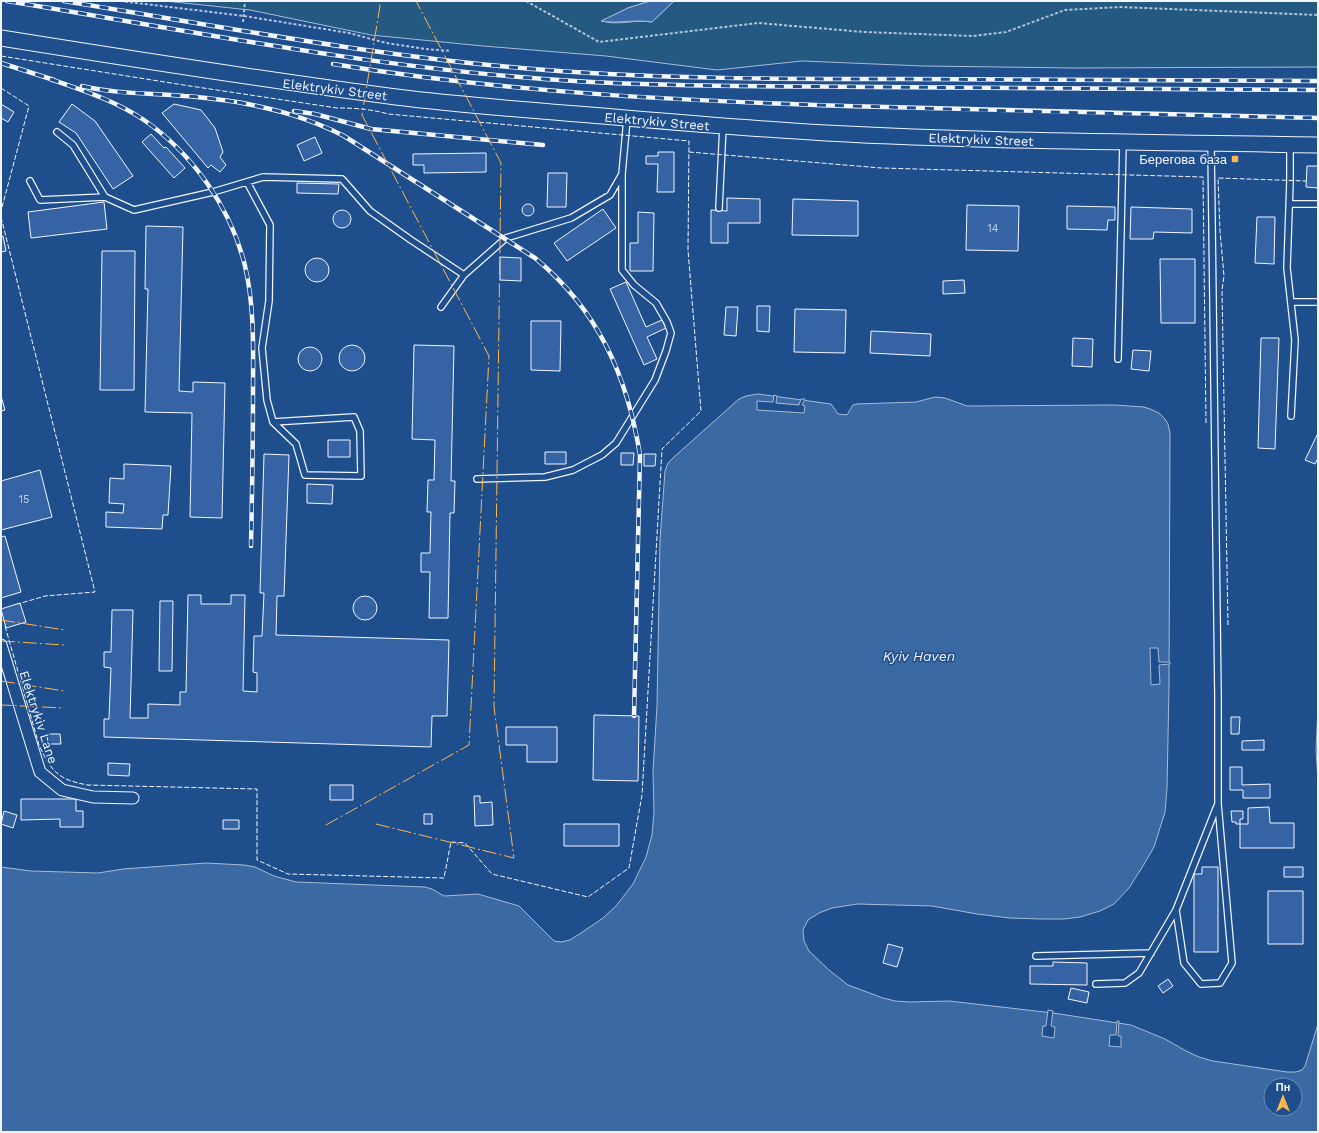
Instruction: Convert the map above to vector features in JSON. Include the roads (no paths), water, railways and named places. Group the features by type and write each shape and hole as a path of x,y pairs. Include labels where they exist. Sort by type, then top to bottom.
{"street":[{"name":"Elektrykiv Street","path":"1,38 285,82 400,97 515,109 724,126 910,137 1318,145"},
{"name":"Elektrykiv Lane","path":"1,645 40,772 62,790 93,797 133,798"}],"lane":[{"path":"476,479 545,477 573,470 602,456 616,443 655,380 666,352 671,333 656,302 634,285 622,270 622,174 628,118"},
{"path":"720,208 724,126"},
{"path":"57,132 73,145 105,197"},
{"path":"1118,359 1123,142"},
{"path":"1176,910 1184,963 1201,984 1220,983 1232,963 1218,804 1211,143"},
{"path":"1290,144 1290,204 1287,268 1295,340 1291,416"},
{"path":"441,307 464,275 506,238 571,218 610,195 622,174"},
{"path":"30,180 40,200 105,197 134,210 213,192 263,177 342,179 370,211 464,275"},
{"path":"247,182 270,225 269,300 262,348 267,400 273,422 296,444 305,475 361,476 360,431 354,417 273,422"},
{"path":"1290,204 1318,204"},
{"path":"1291,302 1318,302"},
{"path":"1096,984 1125,983 1140,973 1176,910 1218,804"},
{"path":"1036,956 1151,953"}],"water":[{"path":"650,1 674,1 652,22 601,21 628,8"},
{"name":"Kyiv Haven","path":"758,394 831,404 838,414 847,415 853,405 857,404 916,402 935,397 945,398 967,406 1114,405 1144,407 1159,413 1165,419 1170,433 1167,788 1165,812 1154,847 1129,888 1114,904 1100,911 1080,917 1064,919 1010,918 932,906 857,904 832,908 819,913 808,920 803,930 804,941 809,951 848,985 883,998 895,1001 910,1002 949,1001 1053,1013 1131,1025 1165,1039 1199,1057 1213,1061 1287,1072 1302,1070 1305,1066 1318,1024 1318,1132 1,1132 1,867 31,871 98,873 123,869 206,863 244,865 255,867 274,876 296,882 425,887 444,896 478,894 519,906 554,941 561,942 570,940 581,933 603,918 616,906 633,884 646,857 652,835 654,812 653,771 657,706 660,540 665,471 668,463 674,457 739,399"},
{"path":"1318,707 1318,780 1316,750"}],"railway":[{"path":"7,1 342,56 477,73 585,82 709,86 1318,90"},
{"path":"64,1 364,50 485,65 590,73 767,79 1318,81"},
{"path":"1,63 54,80"},
{"path":"333,64 471,83 609,95 678,99 817,105 1156,115 1318,118"},
{"path":"50,79 98,96 122,107 144,120 162,134 194,166 208,184 220,203 239,244 248,282 252,314 253,414 251,546"},
{"path":"82,86 120,92 198,97 243,103"},
{"path":"237,102 292,115 318,124 344,136 535,258 557,278 576,299 592,322 618,371 627,398 640,455 634,716"},
{"path":"294,111 315,114 371,129 543,145"}],"place":[{"name":"Берегова база","path":"1235,159"}]}
